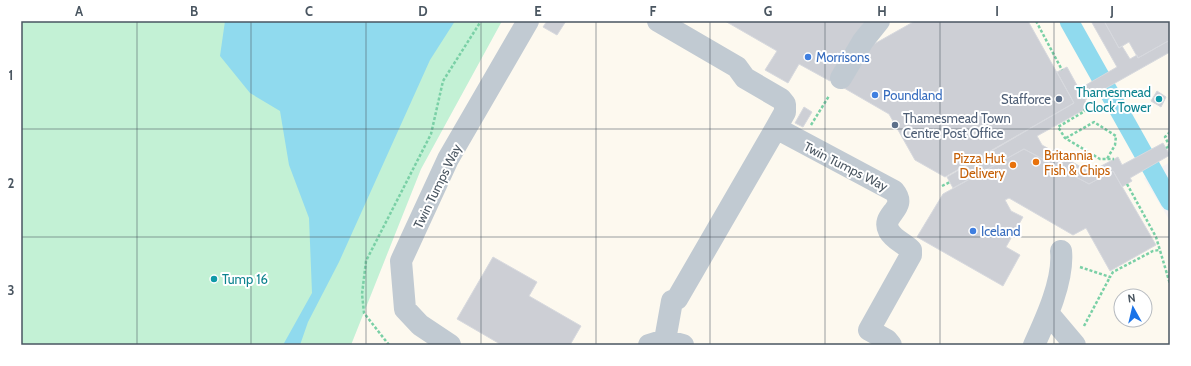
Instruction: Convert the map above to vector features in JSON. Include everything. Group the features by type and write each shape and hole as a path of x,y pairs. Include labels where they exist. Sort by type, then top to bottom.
{"street":[{"name":"Twin Tumps Way","path":"450,345 420,325 406,309 401,261 448,159 528,21"},
{"path":"658,21 737,67 746,78 781,99 786,104 785,112 776,128 677,299 672,301 666,343"},
{"path":"841,78 863,41 879,21"},
{"name":"Twin Tumps Way","path":"776,128 894,191 899,198 899,203 888,222 888,228 894,238 911,250 911,255 869,330 888,340 891,345"},
{"path":"1034,345 1048,313 1062,256"},
{"path":"1048,313 1074,342"}],"path":[{"path":"389,345 364,313 362,294 366,260 431,134 443,82 481,21"},
{"path":"1036,21 1062,70"},
{"path":"810,126 829,96"},
{"path":"1084,109 1085,111 1058,127 1065,138 1100,159 1114,159"},
{"path":"1065,138 1094,122 1116,136 1115,145 1107,159"},
{"path":"1166,148 1170,146 1165,137 1170,132"},
{"path":"942,186 950,182"},
{"path":"1127,184 1156,237 1170,284"},
{"path":"1074,342 1085,325 1113,272 1153,251 1159,250"},
{"path":"1062,256 1110,277"}],"shaded area":[{"path":"502,21 1170,21 1170,162 1144,178 1170,221 1170,345 351,345 421,169"}],"green space":[{"path":"21,21 502,21 421,169 351,345 21,345"}],"water":[{"path":"225,21 455,21 430,60 339,262 308,322 300,345 283,345 312,293 309,218 289,165 280,111 250,93 220,56"}],"building":[{"path":"547,21 566,21 557,35 543,27"},
{"name":"Morrisons","path":"725,21 865,21 830,81 799,64 788,83 765,70 777,51"},
{"path":"915,21 1028,21 1074,103 945,177 915,160 889,114 844,88 867,48"},
{"path":"1091,21 1104,21 1119,48 1122,46 1130,59 1137,55 1138,58 1170,40 1170,52 1085,100 1089,107 1037,136 1042,145 1090,172 1118,157 1122,165 1163,143 1170,155 1130,178 1132,181 1122,187 1113,171 1089,184 1024,149 953,188 947,177 1074,103 1057,72 1067,67 1079,89 1117,67"},
{"path":"1104,21 1170,21 1170,40 1138,58 1129,42 1119,48"},
{"name":"Thamesmead Clock Tower","path":"1157,91 1166,97 1161,107 1151,101"},
{"path":"804,107 812,112 803,127 795,123"},
{"path":"1024,149 1089,184 1113,171 1156,245 1110,271 1086,228 1073,235 1009,198 1005,200 1011,211 1023,217 1006,247 1020,255 1003,286 917,237 943,194"},
{"path":"493,257 537,282 529,296 581,326 570,345 500,345 457,319"}],"waterway":[{"path":"1069,21 1170,201"}],"place":[{"name":"Morrisons","path":"808,57"},
{"name":"Poundland","path":"875,95"},
{"name":"Stafforce","path":"1059,99"},
{"name":"Thamesmead Clock Tower","path":"1159,99"},
{"name":"Thamesmead Town Centre Post Office","path":"895,125"},
{"name":"Britannia Fish & Chips","path":"1036,162"},
{"name":"Pizza Hut Delivery","path":"1013,165"},
{"name":"Iceland","path":"973,231"},
{"name":"Tump 16","path":"214,279"}]}
